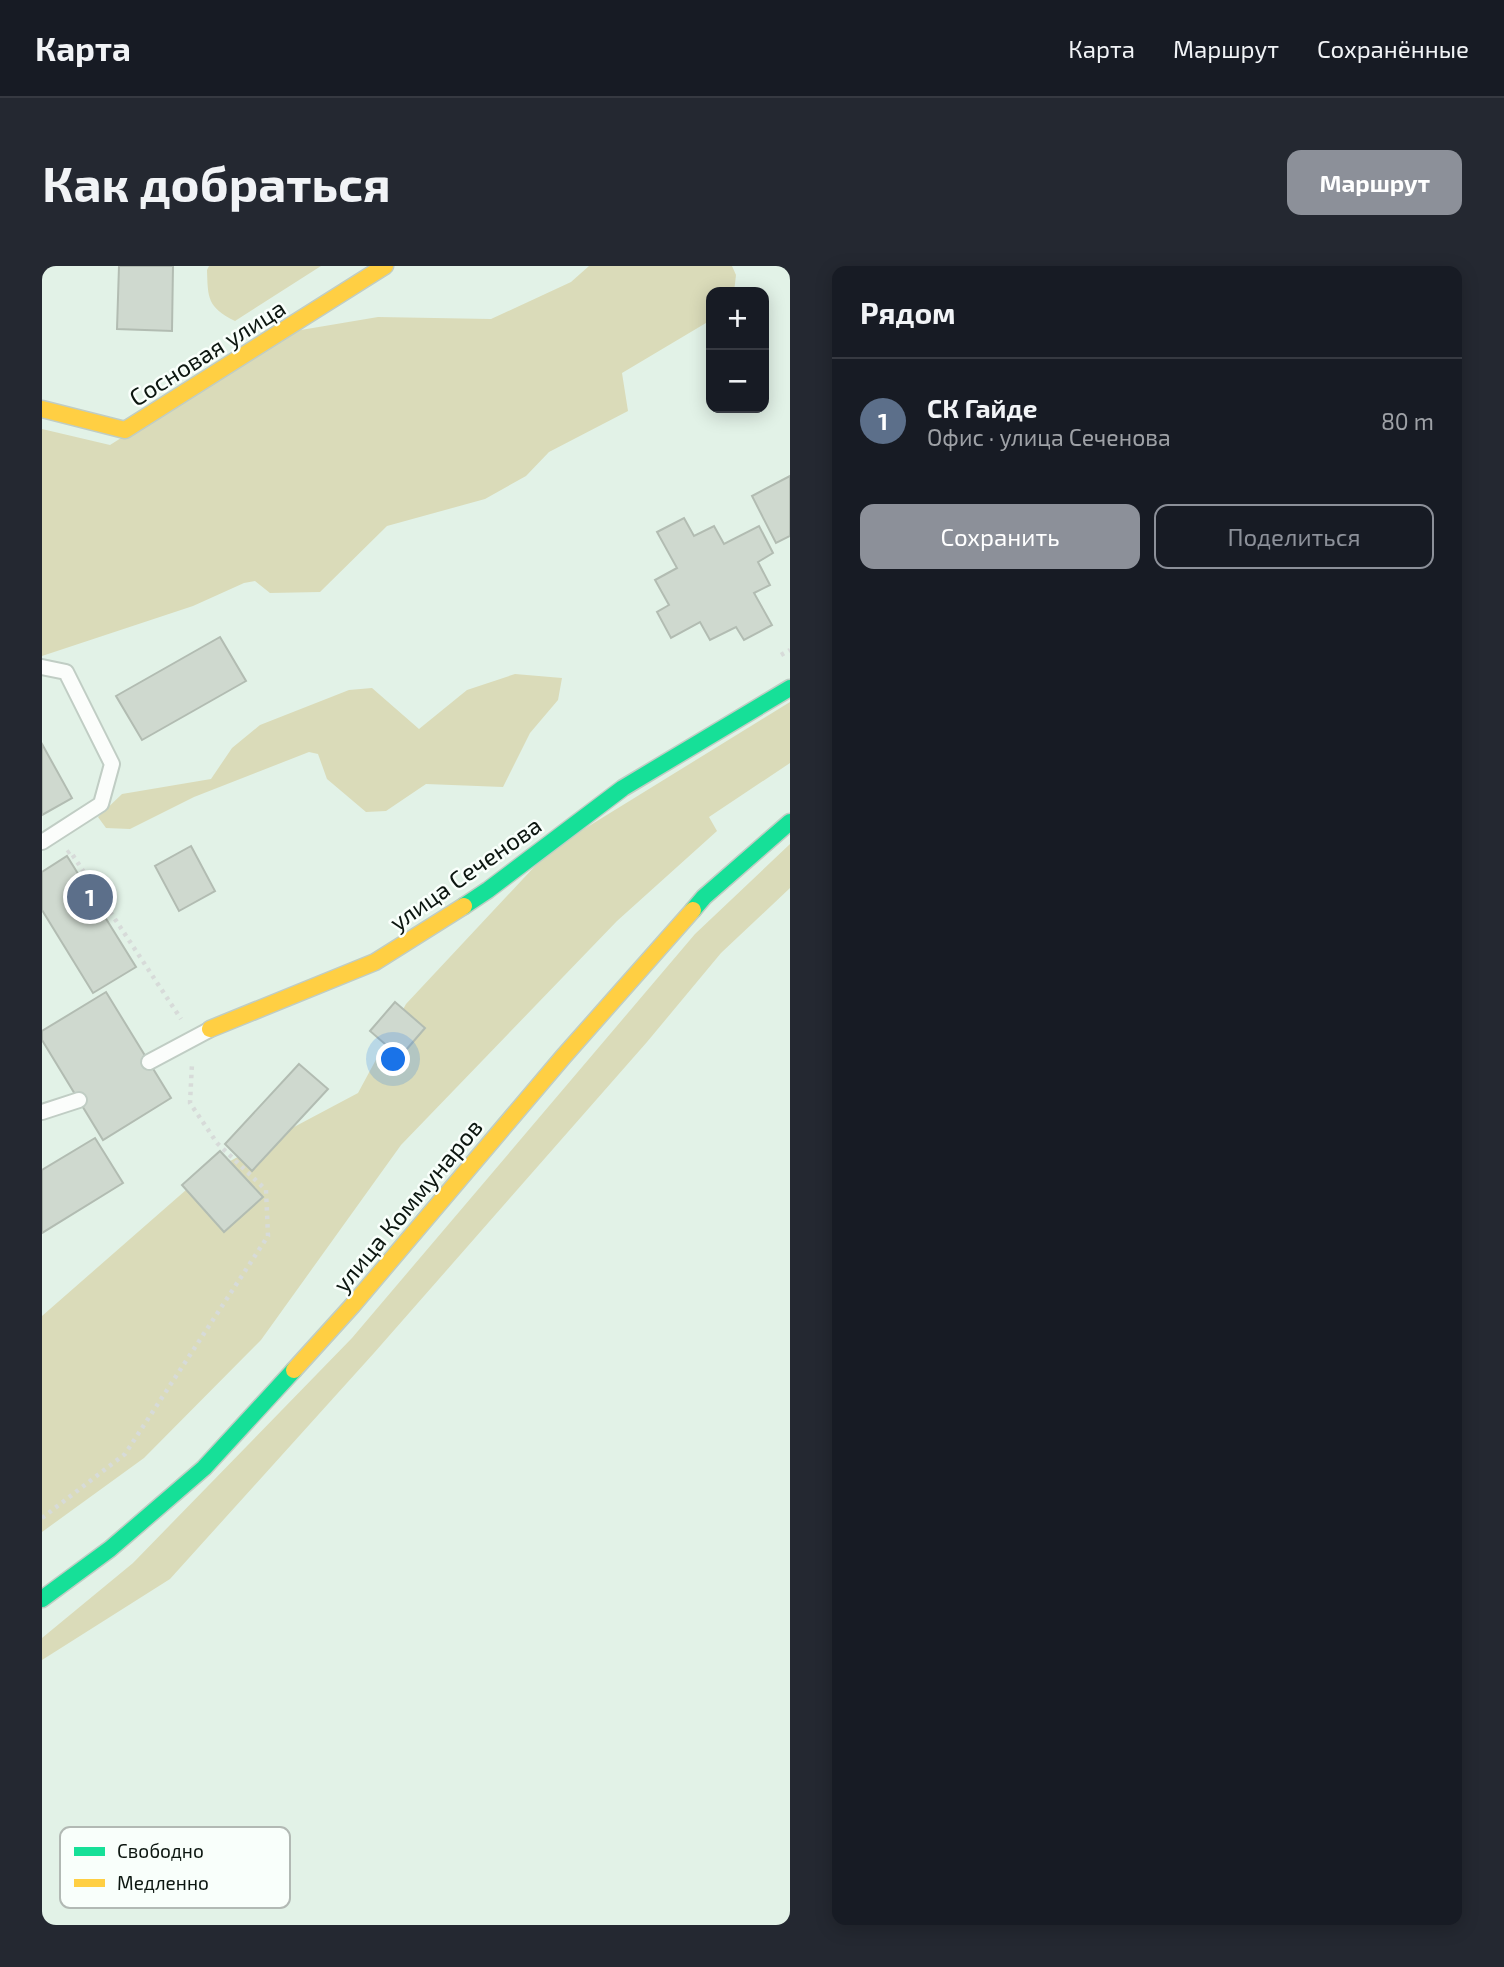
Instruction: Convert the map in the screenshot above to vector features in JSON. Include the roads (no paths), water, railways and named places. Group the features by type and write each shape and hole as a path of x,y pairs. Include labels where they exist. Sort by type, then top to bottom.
{"main road":[{"name":"Сосновая улица","path":"42,409 125,430 385,266"},
{"name":"улица Сеченова","path":"210,1029 375,962 488,890 623,788 790,688"},
{"name":"улица Коммунаров","path":"42,1599 110,1549 204,1468 352,1306 563,1056 704,897 790,822"}],"lane":[{"path":"42,667 66,672 112,764 101,804 42,842"},
{"name":"улица Сеченова","path":"149,1062 210,1029"},
{"path":"42,1112 79,1100"}],"place":[{"name":"СК Гайде","path":"90,897"}]}
